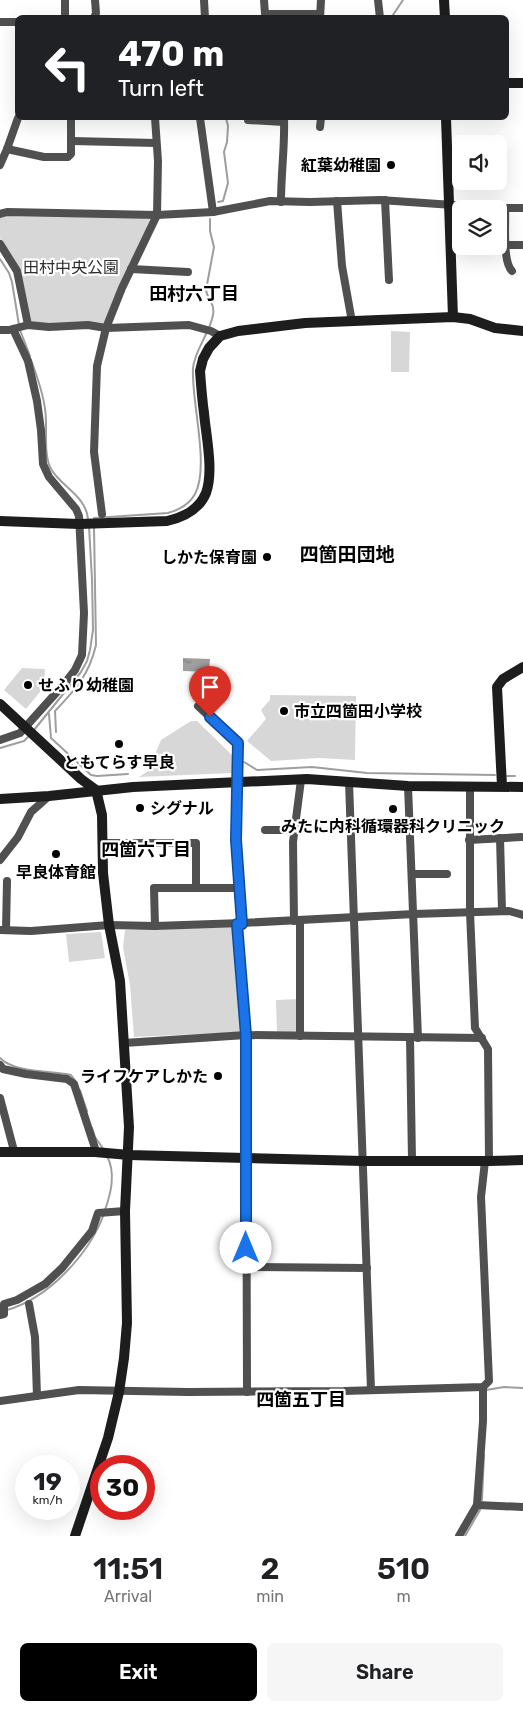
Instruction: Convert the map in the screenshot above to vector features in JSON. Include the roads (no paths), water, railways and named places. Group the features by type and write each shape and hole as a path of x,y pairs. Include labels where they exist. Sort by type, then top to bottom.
{"street":[{"path":"65,15 66,0"},
{"path":"95,0 95,15"},
{"path":"204,0 205,15"},
{"path":"264,0 265,14 292,15"},
{"path":"319,15 321,0"},
{"path":"378,0 380,15"},
{"path":"444,0 445,15"},
{"path":"0,22 15,22"},
{"path":"509,83 523,83"},
{"path":"0,165 17,120"},
{"path":"7,149 44,157 68,157 71,154 71,120"},
{"path":"100,520 94,452 97,366 106,328 157,215 155,120"},
{"path":"200,120 213,212"},
{"path":"248,120 284,120 280,202"},
{"path":"320,127 321,120"},
{"path":"446,120 453,317"},
{"path":"72,141 156,143"},
{"path":"0,214 7,212 157,215 213,212 270,201 336,202 385,200 450,204"},
{"path":"385,200 389,280"},
{"path":"336,202 342,266 352,322"},
{"path":"507,208 523,208"},
{"path":"0,244 16,271 26,325"},
{"path":"507,245 523,245"},
{"path":"507,255 508,267 512,271"},
{"path":"131,269 188,272"},
{"path":"0,330 26,325 106,328 189,325 211,332 238,331 305,323 453,317 470,319 495,328 523,331"},
{"path":"0,740 31,731 75,670 82,655 84,613 80,516 49,477 43,464 38,401 28,361 14,328"},
{"path":"0,521 81,524 100,520 167,521 180,518 192,512 206,493 207,486 209,459 200,371 202,359 209,348 211,332"},
{"path":"502,786 497,687 503,679 523,667"},
{"path":"0,704 81,779 96,790 102,815 103,873 109,925 120,981 129,1127 125,1211 127,1323 119,1392 108,1438 75,1536"},
{"path":"198,706 238,743 236,840 246,1035 247,1392"},
{"path":"0,799 133,787 301,780 408,786 523,787"},
{"path":"300,1036 293,842 301,780"},
{"path":"350,782 371,1390"},
{"path":"408,786 414,914 412,1160"},
{"path":"0,1401 79,1390 119,1392 247,1392 371,1390 482,1386 489,1381 481,1197 487,1161 488,1050 475,1028 470,912 470,786"},
{"path":"0,860 18,837 31,812 49,796"},
{"path":"265,830 294,830"},
{"path":"500,838 502,912"},
{"path":"469,840 521,838"},
{"path":"103,843 196,843 196,888"},
{"path":"413,874 447,874"},
{"path":"8,881 3,930 31,931 109,925 239,924 470,912 502,912 523,915"},
{"path":"155,926 154,888 239,888"},
{"path":"124,1043 246,1035 482,1038"},
{"path":"0,1078 1,1067 26,1074 67,1079 74,1084 95,1148 103,1153"},
{"path":"0,1098 13,1152"},
{"path":"0,1152 103,1153 363,1161 523,1160"},
{"path":"2,1314 4,1304 18,1300 45,1284 62,1268 92,1230 98,1213 125,1211"},
{"path":"246,1267 368,1268"},
{"path":"29,1304 35,1337 37,1396"},
{"path":"459,1536 477,1505 483,1420 482,1386"},
{"path":"477,1505 523,1507"}],"water":[{"path":"183,658 210,659 209,672 183,671"}],"waterway":[{"path":"393,15 403,0"},
{"path":"218,202 223,201 228,183 224,152 227,142 226,120"},
{"path":"209,328 213,309 206,290 214,247 210,231 210,219"},
{"path":"0,259 9,273 12,282 19,325"},
{"path":"20,330 30,356"},
{"path":"94,520 94,518 168,513 183,506 195,494 201,467 193,368 207,332"},
{"path":"31,360 40,384 44,403 46,446 50,467 59,480 82,503 88,519"},
{"path":"34,730 81,672 90,650 93,630 89,526"},
{"path":"56,732 55,711 81,681 90,665 96,645 94,527"},
{"path":"49,714 51,738 91,775 128,774"},
{"path":"0,748 24,741 29,736"},
{"path":"244,762 257,770 312,767 367,773 495,775"},
{"path":"507,776 515,776"},
{"path":"0,1058 13,1066 71,1075 77,1083"},
{"path":"80,1090 87,1111"},
{"path":"92,1128 95,1137 104,1150"},
{"path":"105,1210 111,1190 112,1176 107,1156"},
{"path":"7,1310 38,1296 66,1273 88,1244 104,1214"},
{"path":"486,1390 504,1387 523,1388"},
{"path":"482,1500 484,1455"},
{"path":"465,1536 480,1510"}],"place":[{"name":"紅葉幼稚園","path":"391,165"},
{"name":"しかた保育園","path":"267,557"},
{"name":"せふり幼稚園","path":"28,685"},
{"name":"市立四箇田小学校","path":"284,711"},
{"name":"ともてらす早良","path":"119,744"},
{"name":"シグナル","path":"140,808"},
{"name":"みたに内科循環器科クリニック","path":"393,809"},
{"name":"早良体育館","path":"56,854"},
{"name":"ライフケアしかた","path":"218,1076"}],"district":[{"name":"田村六丁目","path":"194,294"},
{"name":"四箇田団地","path":"347,554"},
{"name":"四箇六丁目","path":"146,850"},
{"name":"四箇五丁目","path":"301,1400"}],"park label":[{"name":"田村中央公園","path":"71,267"}]}
